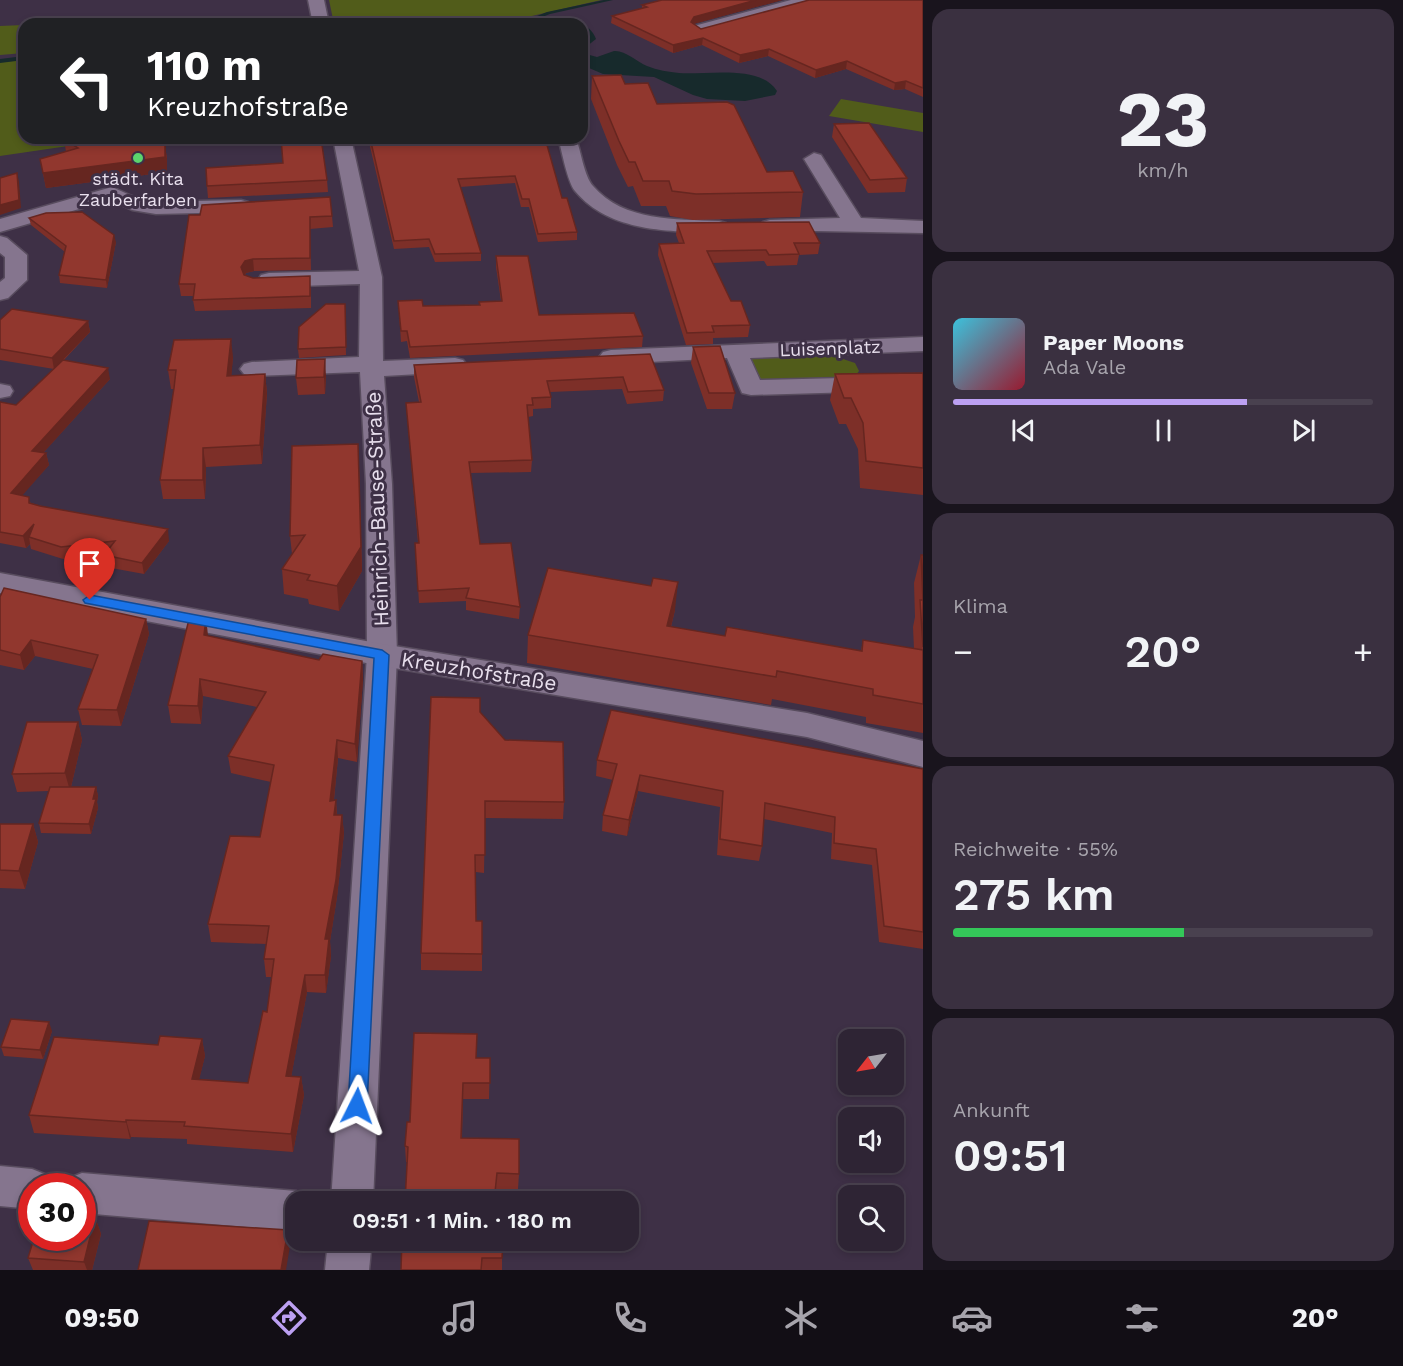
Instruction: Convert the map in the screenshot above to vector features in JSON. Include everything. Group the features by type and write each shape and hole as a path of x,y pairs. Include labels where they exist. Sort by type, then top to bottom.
{"street":[{"path":"316,0 320,18"},
{"path":"700,29 809,0"},
{"name":"Heinrich-Bause-Straße","path":"342,144 344,200 371,277 371,367 379,484 382,655 353,1191"},
{"path":"569,144 583,188 632,219 693,228 854,224 923,227"},
{"path":"814,159 854,224"},
{"path":"0,226 112,193 125,203 158,207 260,205"},
{"path":"0,242 16,255 16,280 0,293"},
{"path":"255,280 371,277"},
{"name":"Luisenplatz","path":"584,358 923,345"},
{"name":"Luisenplatz","path":"736,351 751,388 923,382"},
{"path":"371,367 478,364"},
{"name":"Heinrich-Bause-Straße","path":"252,369 371,367"},
{"name":"Kreuzhofstraße","path":"0,583 382,655 807,725 923,753"},
{"path":"0,1186 18,1188"},
{"path":"96,1194 285,1210"},
{"path":"347,1270 349,1251"}],"green space":[{"path":"329,0 601,0 523,18 333,18"},
{"path":"297,16 298,18 244,18"},
{"path":"18,25 18,54 0,55 0,26"},
{"path":"18,60 18,144 82,144 0,156 0,62"},
{"path":"841,99 923,113 923,132 829,116"},
{"path":"828,354 855,363 859,371 853,379 763,385 747,357"}],"shaded area":[{"path":"588,28 593,33 596,39 588,45"},
{"path":"618,51 655,69 679,73 746,74 769,83 777,91 775,95 745,101 707,99 654,77 603,74 588,68 588,55 597,57"}],"building":[{"path":"662,0 756,0 694,17 691,22 701,29 809,0 923,0 923,88 906,81 895,83 847,61 816,70 769,49 740,55 703,38 673,45 612,16 647,7 642,5"},
{"path":"621,75 625,84 648,83 657,104 727,102 734,105 767,172 793,171 803,192 696,194 672,191 669,181 643,181 635,162 629,162 592,76"},
{"path":"869,123 907,178 870,180 834,124"},
{"path":"72,144 165,144 165,157 43,173 40,159 78,148"},
{"path":"281,144 322,144 327,180 207,186 206,168 283,163"},
{"path":"371,144 547,144 562,198 567,198 577,232 538,234 529,199 522,199 515,176 458,179 481,253 435,254 429,239 394,241"},
{"path":"17,173 19,200 0,205 0,178"},
{"path":"330,197 332,216 310,217 310,258 253,259 245,261 241,267 244,275 253,278 310,276 310,296 193,300 195,284 179,284 189,215 200,215 202,205"},
{"path":"82,212 114,235 106,280 59,275 66,246 29,218 46,213"},
{"path":"809,222 820,243 794,243 799,254 769,255 766,250 707,251 731,301 741,301 750,325 712,326 714,332 687,333 659,244 684,243 677,223"},
{"path":"496,256 528,256 539,315 634,313 643,336 410,347 407,331 401,331 398,301 422,300 423,306 480,305 479,302 502,301"},
{"path":"326,304 345,304 346,347 298,349 299,327"},
{"path":"12,309 88,321 52,358 0,349 0,320"},
{"path":"231,339 227,376 265,374 260,445 203,448 203,480 160,480 176,370 168,370 174,340"},
{"path":"720,346 735,393 709,393 693,347"},
{"path":"650,354 664,390 628,392 623,377 547,381 551,397 532,398 533,405 527,405 532,460 469,462 480,544 511,543 520,607 466,598 469,588 418,591 415,543 419,543 406,403 421,402 414,365"},
{"path":"325,359 324,377 296,378 297,360"},
{"path":"63,360 108,368 32,451 46,453 11,493 29,497 29,503 40,506 168,529 142,563 104,555 115,541 61,547 29,537 34,524 23,536 0,532 0,402 16,405"},
{"path":"923,373 923,468 866,461 863,423 851,398 844,398 835,374"},
{"path":"358,444 361,547 337,586 307,580 310,575 282,569 305,535 290,536 292,446"},
{"path":"921,555 923,555 923,600"},
{"path":"548,568 651,586 653,578 678,582 667,626 725,636 727,627 862,651 863,640 923,650 923,704 873,695 873,689 777,671 776,677 528,635"},
{"path":"4,588 146,619 117,710 78,709 98,655 31,640 20,655 0,650 0,597"},
{"path":"920,600 923,600 923,647"},
{"path":"190,615 206,618 204,635 319,660 323,654 362,661 355,744 337,740 330,801 336,800 334,815 342,815 336,880 325,939 329,939 325,975 305,975 286,1076 301,1077 291,1134 184,1126 185,1122 126,1120 126,1122 29,1115 54,1037 158,1045 160,1036 202,1039 192,1079 248,1083 263,1011 267,1012 274,959 264,959 269,926 208,924 230,836 260,837 274,765 228,756 266,692 200,679 198,706 168,705"},
{"path":"431,697 480,698 480,712 505,740 563,742 564,802 485,801 485,855 475,855 476,921 482,921 482,954 421,953"},
{"path":"611,710 923,769 923,932 884,926 876,849 834,843 835,817 765,803 762,846 720,839 723,791 640,775 629,820 603,815 617,764 597,760"},
{"path":"27,722 78,722 65,773 12,774"},
{"path":"50,787 96,787 93,799 96,799 89,824 39,823"},
{"path":"0,824 33,824 19,871 0,870"},
{"path":"11,1019 49,1022 40,1050 1,1047"},
{"path":"414,1033 477,1034 476,1058 490,1058 490,1083 463,1083 461,1138 519,1139 519,1174 497,1173 495,1191 406,1191 408,1147 405,1146 407,1122 410,1122"},
{"path":"149,1221 285,1230 281,1270 138,1270"},
{"path":"30,1251 87,1251 84,1262 28,1258"},
{"path":"402,1251 502,1251 502,1258 482,1258 481,1270 401,1270"}],"waterway":[{"path":"535,18 611,0"},
{"path":"0,61 18,59"}],"place":[{"name":"städt. Kita Zauberfarben","path":"138,158"}],"route":[{"path":"90,600 382,655 357,1106"}]}
